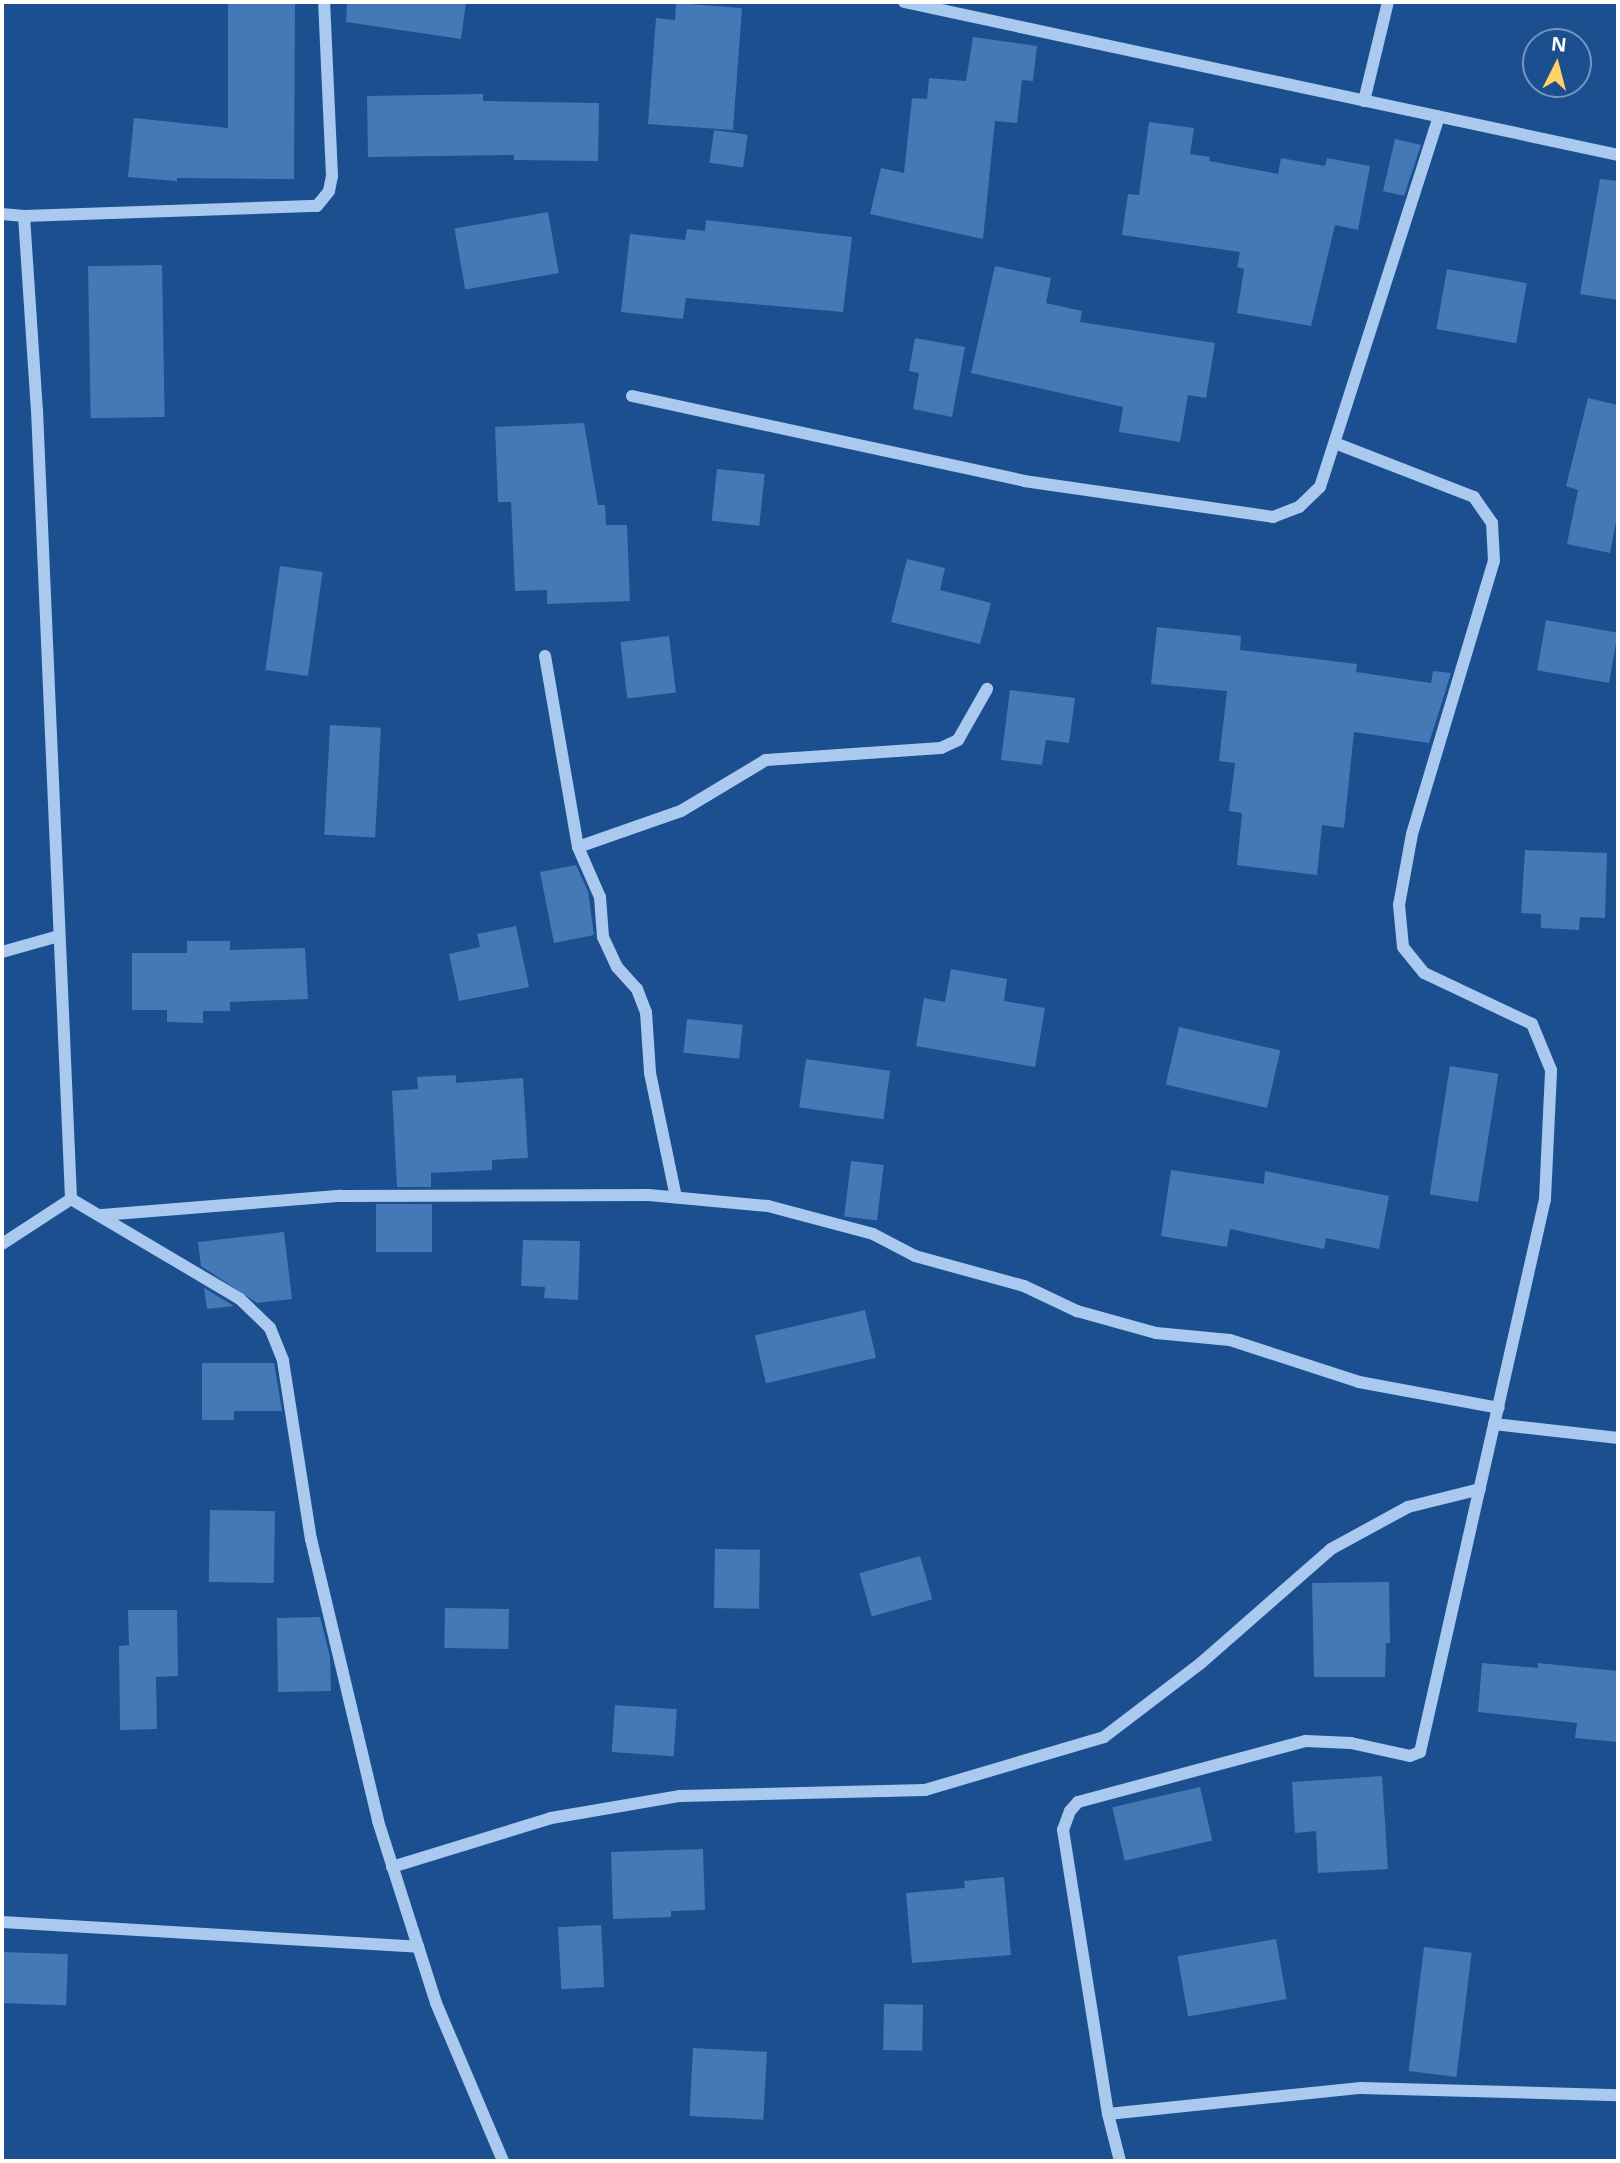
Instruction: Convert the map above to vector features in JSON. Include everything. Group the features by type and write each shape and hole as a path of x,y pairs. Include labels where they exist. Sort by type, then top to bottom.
{"street":[{"path":"2,214 24,216 317,206 329,191 332,176 324,2"},
{"path":"904,2 1618,155"},
{"path":"1364,100 1388,2"},
{"path":"632,396 1024,481 1273,517 1299,507 1320,487 1439,117"},
{"path":"24,216 71,1199"},
{"path":"1120,2161 1108,2114 1063,1830 1070,1811 1078,1802 1306,1741 1351,1742 1410,1756 1420,1752 1545,1199 1551,1070 1532,1024 1424,973 1403,947 1399,905 1412,834 1494,561 1492,523 1474,497 1335,443"},
{"path":"545,656 578,847 600,897 603,937 617,967 637,989 646,1012 650,1073 676,1197"},
{"path":"578,847 681,811 766,760 941,748 958,740 987,689"},
{"path":"2,952 60,936"},
{"path":"102,1215 340,1196 676,1197 768,1206 873,1234 915,1256 1024,1286 1077,1311 1156,1332 1230,1340 1359,1382 1499,1408"},
{"path":"71,1199 240,1299 270,1328 283,1361 310,1539 393,1867 436,2003 503,2161"},
{"path":"2,1244 71,1199"},
{"path":"1494,1424 1618,1438"},
{"path":"393,1867 551,1818 680,1796 925,1790 1104,1737 1201,1664 1331,1549 1408,1507 1480,1489"},
{"path":"2,1922 418,1947"},
{"path":"1108,2114 1361,2088 1618,2095"}],"building":[{"path":"228,2 295,2 294,179 177,178 177,181 128,177 134,118 228,128"},
{"path":"347,2 466,2 461,39 346,22"},
{"path":"676,3 742,8 733,130 648,124 656,18 675,20"},
{"path":"973,37 1037,46 1033,81 1022,80 1017,123 995,121 983,239 870,214 881,168 904,173 912,98 927,99 929,78 966,81"},
{"path":"483,94 483,101 599,103 598,161 514,160 514,155 368,157 367,96"},
{"path":"1149,122 1194,128 1190,154 1210,157 1209,161 1278,174 1281,158 1325,166 1327,158 1370,166 1358,230 1335,225 1311,326 1237,313 1244,269 1237,267 1240,252 1122,235 1128,194 1139,195"},
{"path":"714,130 748,135 743,167 709,163"},
{"path":"1395,139 1421,145 1404,196 1383,191"},
{"path":"1600,179 1618,181 1618,300 1580,294"},
{"path":"548,212 559,273 465,290 454,228"},
{"path":"706,220 852,237 843,312 686,298 683,319 621,312 630,234 685,240 687,229 705,231"},
{"path":"162,265 165,417 91,418 88,266"},
{"path":"995,266 1051,278 1046,303 1082,311 1080,322 1215,343 1206,398 1188,395 1180,442 1119,432 1123,407 971,373"},
{"path":"1447,269 1527,283 1516,343 1436,329"},
{"path":"915,338 965,347 952,417 913,409 919,373 909,371"},
{"path":"1588,398 1618,405 1618,511 1610,553 1567,544 1578,490 1566,486"},
{"path":"584,423 598,505 605,505 606,525 627,525 630,601 547,604 547,590 515,591 511,502 498,502 495,427"},
{"path":"717,469 765,474 759,526 712,521"},
{"path":"907,559 945,568 940,590 991,603 980,644 891,622"},
{"path":"280,566 323,572 308,676 265,670"},
{"path":"1546,620 1618,633 1609,683 1537,670"},
{"path":"1157,627 1241,636 1240,650 1357,664 1356,672 1431,683 1433,671 1451,673 1429,743 1354,732 1344,828 1322,825 1317,875 1237,865 1242,813 1229,811 1235,763 1219,761 1227,691 1151,684"},
{"path":"669,636 676,693 627,699 620,642"},
{"path":"1010,690 1075,698 1069,743 1046,740 1042,765 1001,760"},
{"path":"330,725 381,728 375,838 324,835"},
{"path":"1525,850 1607,853 1605,918 1580,917 1579,930 1541,928 1541,914 1521,913"},
{"path":"576,865 588,891 594,935 554,943 540,872"},
{"path":"516,926 529,987 459,1001 449,954 480,947 477,934"},
{"path":"187,941 230,941 230,950 305,948 308,999 230,1002 230,1011 203,1011 203,1023 167,1022 167,1010 132,1010 132,953 187,953"},
{"path":"951,969 1007,979 1004,1001 1045,1008 1035,1067 916,1046 924,998 945,1002"},
{"path":"687,1019 743,1025 739,1059 683,1053"},
{"path":"1179,1027 1280,1050 1267,1108 1166,1084"},
{"path":"806,1059 890,1071 883,1119 799,1108"},
{"path":"1450,1066 1498,1074 1478,1202 1430,1194"},
{"path":"456,1075 456,1083 523,1078 528,1158 492,1160 492,1170 431,1173 431,1187 397,1187 392,1091 418,1089 417,1077"},
{"path":"851,1161 884,1165 877,1221 844,1217"},
{"path":"1171,1170 1264,1184 1265,1171 1389,1196 1379,1249 1326,1238 1324,1249 1230,1229 1227,1247 1161,1236"},
{"path":"376,1204 432,1204 432,1252 376,1252"},
{"path":"284,1232 292,1299 257,1303 201,1266 198,1242"},
{"path":"523,1240 580,1241 578,1300 544,1298 545,1287 521,1286"},
{"path":"204,1288 234,1306 207,1309"},
{"path":"865,1310 876,1358 766,1383 755,1335"},
{"path":"202,1363 274,1363 282,1411 234,1411 234,1420 202,1420"},
{"path":"210,1510 275,1511 274,1583 209,1582"},
{"path":"715,1549 760,1550 759,1609 714,1608"},
{"path":"920,1556 932,1599 872,1617 859,1573"},
{"path":"1389,1582 1390,1643 1386,1643 1385,1677 1314,1677 1312,1583"},
{"path":"445,1608 509,1609 508,1649 444,1648"},
{"path":"128,1610 177,1610 178,1676 156,1677 157,1729 120,1730 119,1646 129,1645"},
{"path":"320,1617 330,1657 331,1691 278,1692 277,1618"},
{"path":"1482,1663 1538,1668 1538,1663 1618,1671 1618,1742 1575,1738 1577,1723 1478,1712"},
{"path":"615,1705 677,1709 674,1756 612,1752"},
{"path":"1382,1776 1388,1869 1318,1873 1316,1831 1295,1833 1292,1782"},
{"path":"1200,1787 1212,1841 1125,1861 1112,1807"},
{"path":"703,1849 705,1910 671,1911 671,1917 613,1919 611,1852"},
{"path":"1004,1877 1011,1955 912,1963 906,1893 965,1888 964,1881"},
{"path":"601,1925 604,1987 561,1989 558,1927"},
{"path":"1276,1939 1287,1999 1188,2016 1178,1956"},
{"path":"1424,1947 1472,1953 1456,2077 1409,2071"},
{"path":"2,1952 68,1954 66,2005 2,2003"},
{"path":"884,2004 923,2005 922,2051 883,2050"},
{"path":"693,2048 767,2052 763,2120 689,2116"}]}
